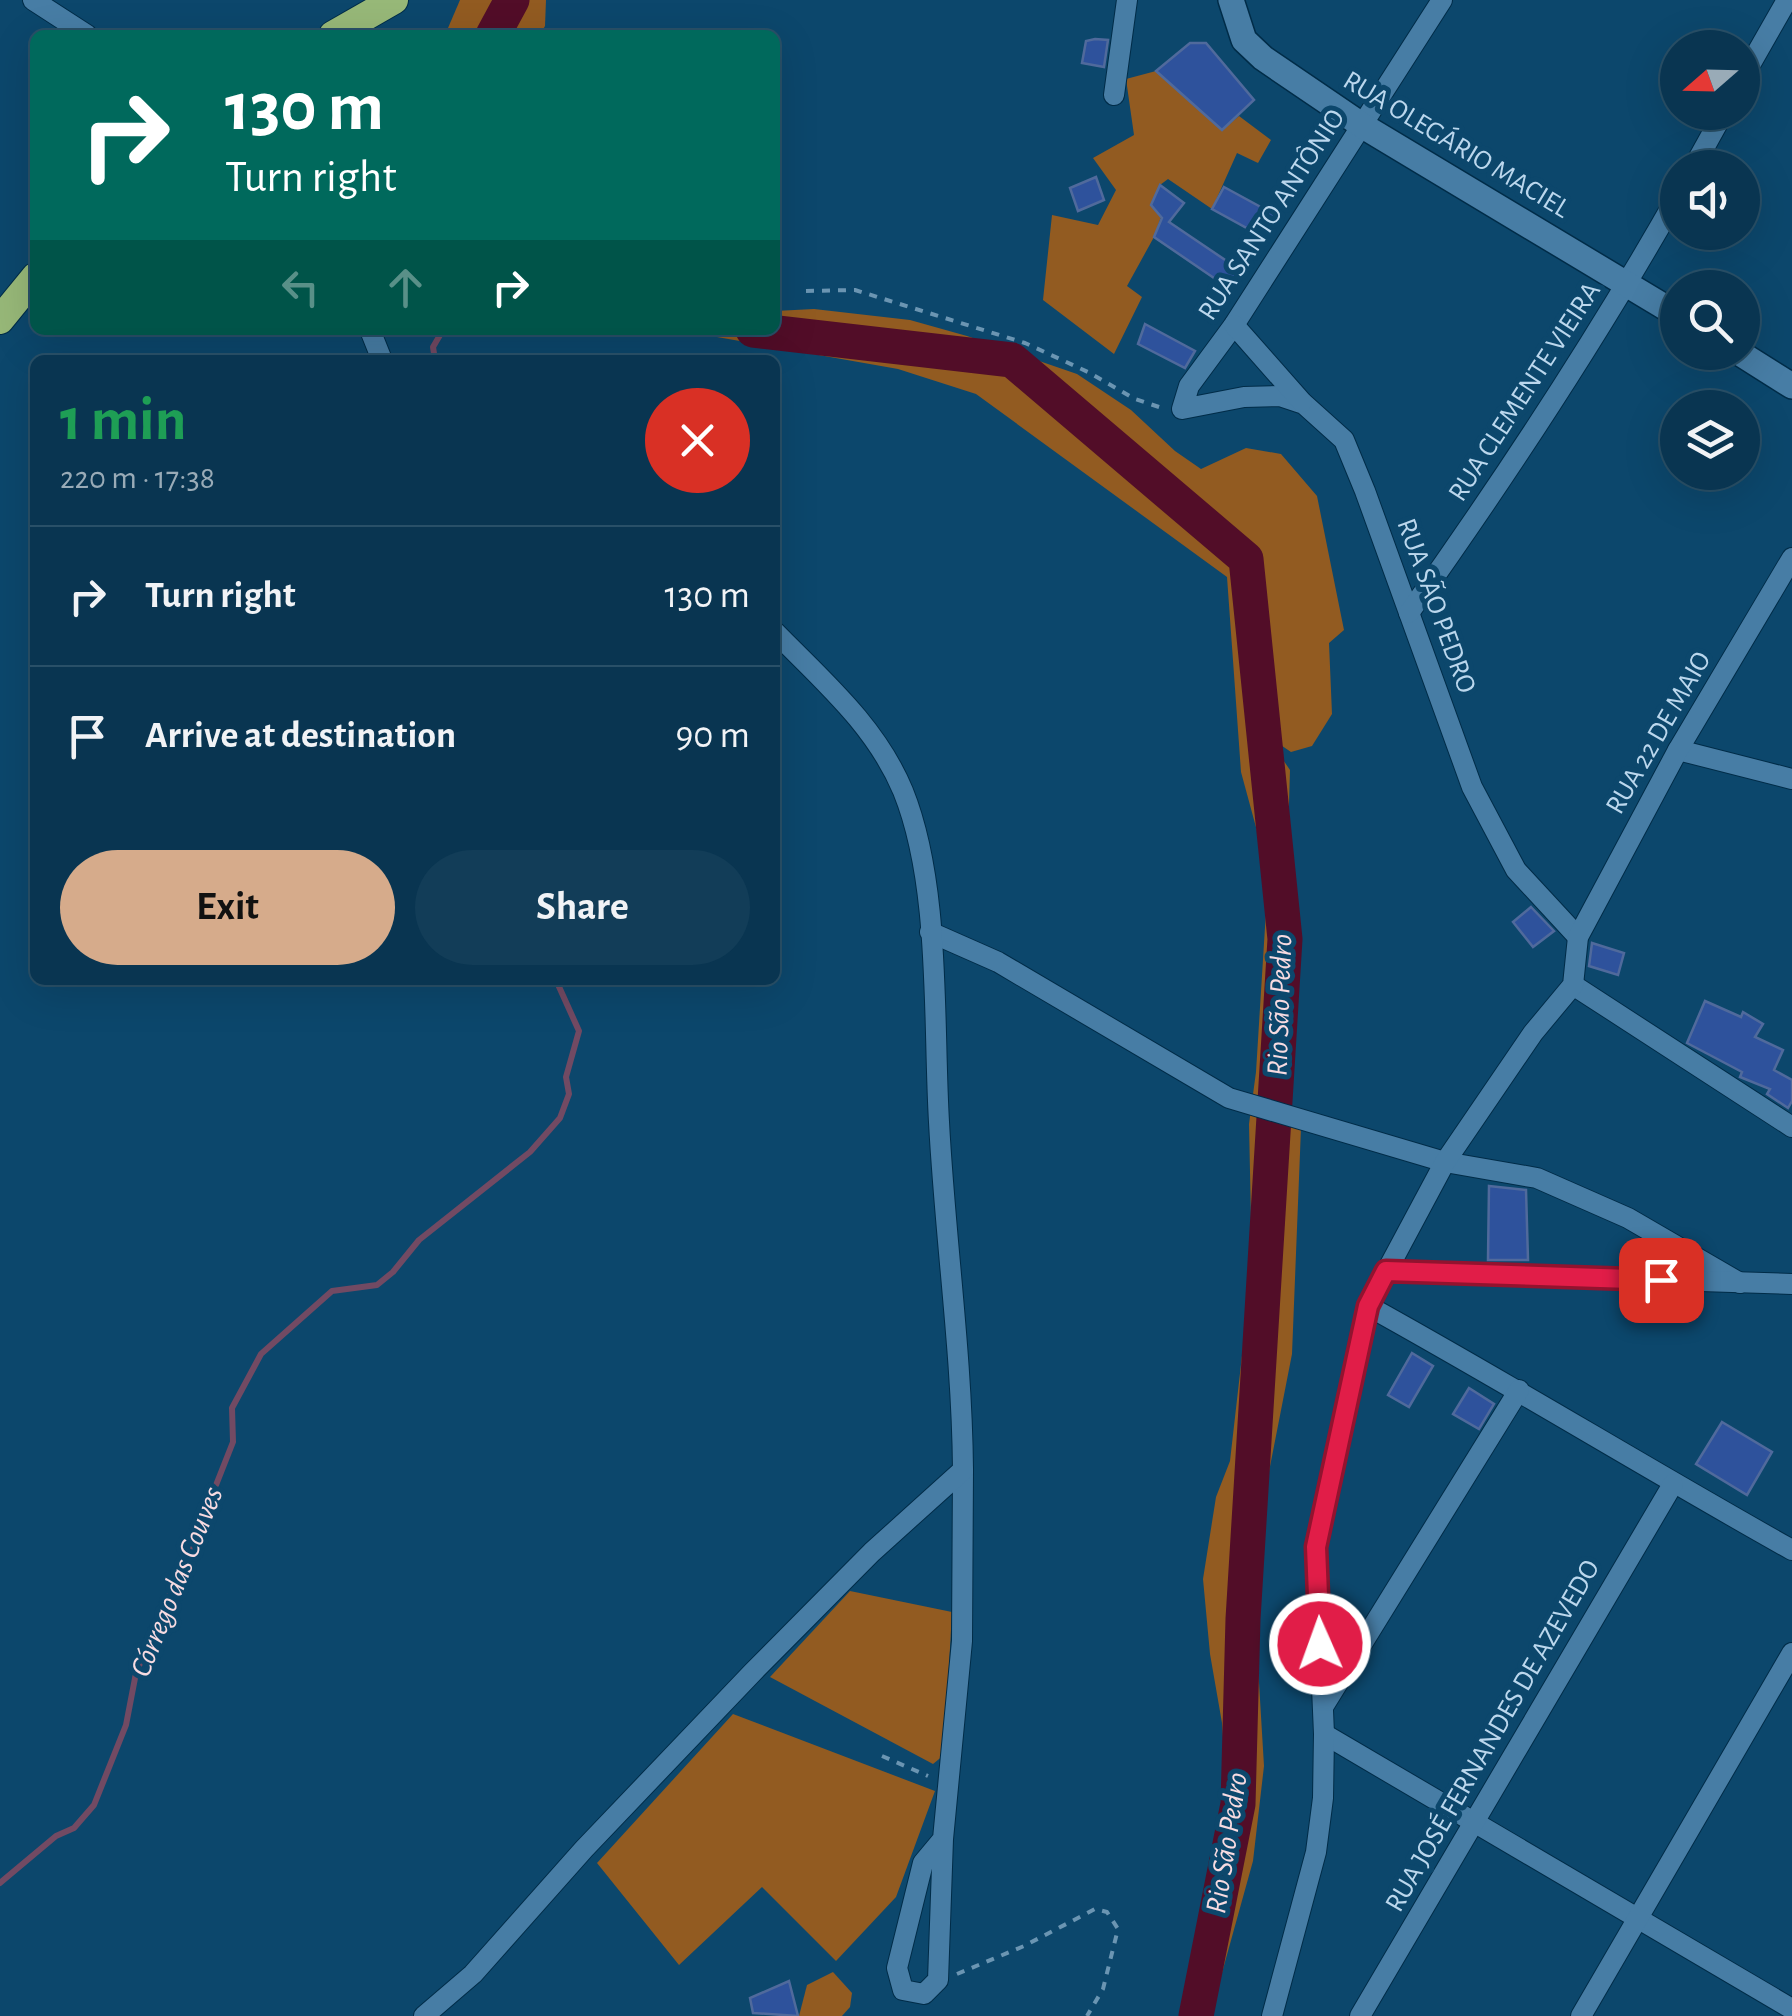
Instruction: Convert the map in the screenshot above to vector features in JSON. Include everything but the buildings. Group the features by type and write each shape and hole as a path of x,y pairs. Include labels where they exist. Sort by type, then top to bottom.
{"highway":[{"path":"342,30 394,0"},
{"path":"0,320 30,282"}],"street":[{"path":"33,0 78,30"},
{"path":"1114,95 1127,0"},
{"name":"RUA SANTO ANTÔNIO","path":"1182,409 1189,386 1234,325 1442,0"},
{"path":"1760,48 1787,0"},
{"name":"RUA OLEGÁRIO MACIEL","path":"1227,2 1244,40 1262,58 1363,126 1660,304"},
{"name":"RUA CLEMENTE VIEIRA","path":"1408,613 1500,484 1660,227"},
{"name":"RUA SÃO PEDRO","path":"1234,325 1304,404 1344,440 1472,786 1516,870 1578,936"},
{"path":"1760,366 1792,386"},
{"path":"1182,409 1280,396 1304,404"},
{"name":"RUA 22 DE MAIO","path":"1578,936 1678,750 1792,558"},
{"path":"780,637 850,707 881,747 902,788 916,828 926,882 939,1125 962,1397 962,1641 944,1840 938,1980 924,1994 912,1994 902,1990 897,1968 923,1863 944,1840"},
{"path":"1678,750 1792,779"},
{"path":"930,932 998,962 1229,1098 1445,1162 1537,1178 1628,1218 1740,1283"},
{"path":"1272,2016 1316,1852 1323,1798 1324,1734 1316,1547 1368,1306 1445,1162 1533,1033 1574,985 1578,936"},
{"path":"1574,985 1792,1127"},
{"path":"1386,1271 1792,1284"},
{"path":"1368,1306 1792,1550"},
{"path":"1322,1708 1519,1390"},
{"path":"424,2016 473,1974 766,1658 872,1552 962,1470"},
{"name":"RUA JOSÉ FERNANDES DE AZEVEDO","path":"1360,2016 1673,1484"},
{"path":"1581,2016 1792,1652"},
{"path":"1324,1734 1792,2009"}],"path":[{"path":"806,291 855,290 875,295 1025,344 1150,405 1182,409"},
{"path":"882,1756 950,1786"},
{"path":"938,1980 1024,1946 1095,1909 1107,1912 1118,1929 1103,1988 1088,2016"}],"shaded area":[{"path":"460,0 546,0 543,30 447,30"},
{"path":"1156,71 1222,130 1239,116 1271,140 1258,163 1237,153 1212,209 1168,179 1160,185 1151,205 1161,217 1127,286 1142,297 1114,354 1043,300 1052,215 1098,225 1116,190 1093,158 1134,135 1126,79"},
{"path":"814,309 910,320 967,336 1077,374 1131,410 1201,469 1246,448 1281,454 1317,496 1344,630 1329,643 1332,714 1312,746 1291,752 1266,735 1290,770 1274,1124 1301,1128 1292,1354 1256,1538 1264,1766 1253,1861 1210,2016 1182,2016 1208,1874 1229,1823 1222,1723 1203,1579 1216,1497 1230,1461 1252,1268 1249,1124 1266,911 1260,842 1241,772 1227,577 976,394 898,369 705,335 780,335 780,311"},
{"path":"850,1591 952,1612 944,1755 933,1764 770,1677"},
{"path":"733,1714 935,1791 896,1897 836,1961 762,1887 679,1965 597,1863"},
{"path":"833,1972 852,1993 850,2007 842,2016 799,2016 807,1985"}],"waterway":[{"name":"Rio São Pedro","path":"496,30 512,0"},
{"name":"Rio São Pedro","path":"780,333 1012,360 1246,559 1285,939 1243,1619 1238,1804 1196,2016"},
{"name":"Córrego das Couves","path":"434,355 433,347 440,335"},
{"name":"Córrego das Couves","path":"0,1883 56,1836 74,1828 94,1805 126,1725 136,1673 166,1599 183,1580 233,1442 232,1408 261,1354 332,1291 377,1285 419,1240 530,1152 560,1118 569,1094 566,1077 579,1031 558,985"}],"route":[{"path":"1320,1644 1316,1547 1368,1306 1386,1271 1661,1280"}]}
